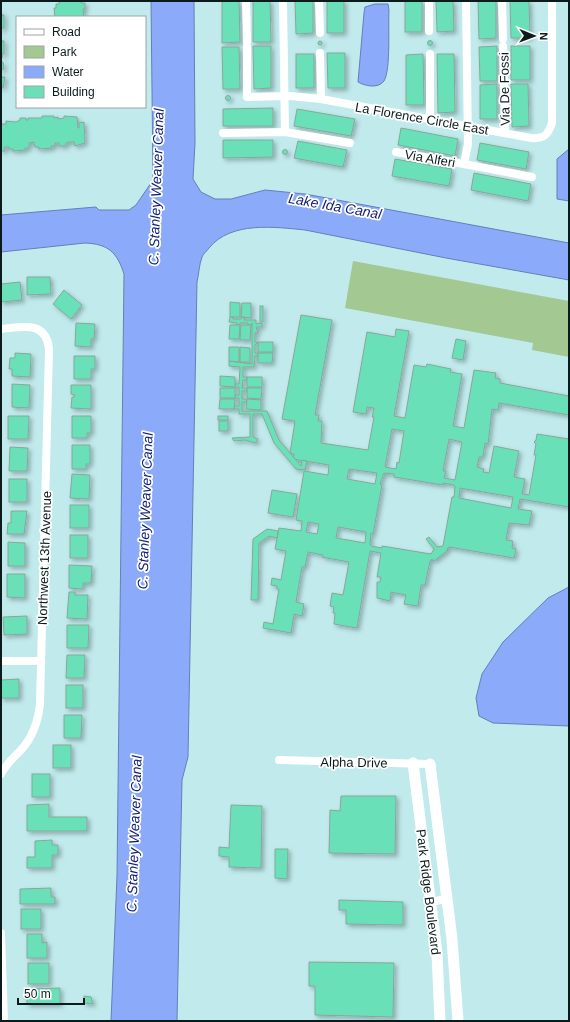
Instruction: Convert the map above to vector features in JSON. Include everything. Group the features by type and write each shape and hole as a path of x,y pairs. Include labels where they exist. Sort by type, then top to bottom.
{"street":[{"name":"La Florence Circle East","path":"246,1 247,97 283,96 321,99 531,138 542,138 548,134 552,123 552,1"},
{"path":"282,1 285,132"},
{"path":"319,1 320,33"},
{"path":"429,1 429,31"},
{"name":"Via Alferi","path":"464,164 468,144 466,1"},
{"name":"Via De Fossi","path":"502,1 505,132"},
{"path":"320,53 321,99"},
{"path":"430,54 430,120"},
{"path":"223,133 285,132 350,143"},
{"name":"Via Alferi","path":"396,152 532,177"},
{"name":"Northwest 13th Avenue","path":"1,328 29,326 42,331 49,342 50,349 40,704 36,725 26,744 2,770"},
{"path":"1,661 41,661"},
{"name":"Alpha Drive","path":"278,760 430,764"},
{"name":"Park Ridge Boulevard","path":"413,763 436,953 440,1021"},
{"name":"Park Ridge Boulevard","path":"430,764 452,939 458,1021"},
{"path":"430,902 446,899"},
{"path":"1,932 4,1021"}],"green space":[{"path":"353,261 569,301 569,357 532,350 533,343 345,308"}],"water":[{"path":"151,1 194,1 195,143 193,179 201,192 215,199 231,199 265,190 305,194 569,243 569,280 446,258 305,230 267,227 229,233 218,239 203,256 200,263 197,282 188,757 182,780 177,1021 111,1021 117,876 124,274 115,255 106,247 100,245 85,243 1,252 1,215 96,207 99,210 129,210 136,205 153,180"},
{"path":"375,4 388,4 388,67 384,81 381,84 371,86 358,82 365,7"},
{"path":"569,149 569,201 557,199 557,159"},
{"path":"569,587 569,726 493,723 479,716 476,698 482,674 503,642 548,598"}],"building":[{"path":"59,1 81,1 81,3 85,3 85,9 83,9 84,16 55,16 54,8 56,8 56,4 59,4"},
{"path":"222,1 239,1 240,42 222,43"},
{"path":"253,1 270,1 271,42 253,42"},
{"path":"295,1 313,1 313,33 296,34"},
{"path":"327,1 344,1 344,33 327,33"},
{"path":"405,1 422,1 422,32 405,32"},
{"path":"436,1 453,1 454,31 437,32"},
{"path":"478,1 496,1 496,38 479,39"},
{"path":"510,1 529,1 530,38 511,38"},
{"path":"1,11 2,15 4,15 4,28 2,28 1,32"},
{"path":"1,37 2,41 4,41 4,54 2,54 2,58"},
{"path":"318,41 322,41 322,45 318,45"},
{"path":"428,41 432,41 432,45 428,45"},
{"path":"253,46 271,46 271,88 254,89"},
{"path":"497,46 497,81 480,81 479,47"},
{"path":"511,46 530,46 530,80 511,80"},
{"path":"222,47 239,47 240,89 223,89"},
{"path":"327,53 345,53 345,88 328,88"},
{"path":"296,54 314,54 314,88 296,88"},
{"path":"423,54 424,105 406,105 406,55"},
{"path":"437,54 454,54 455,112 438,113"},
{"path":"1,62 3,62 4,69 1,69"},
{"path":"1,77 5,77 3,88 1,88"},
{"path":"497,84 497,119 480,119 480,85"},
{"path":"511,84 528,84 529,126 512,127"},
{"path":"226,96 230,96 230,100 226,100"},
{"path":"273,108 273,126 223,126 223,109"},
{"path":"297,109 355,119 351,136 294,126"},
{"path":"42,116 54,116 54,118 58,117 58,119 64,118 64,116 77,117 78,128 79,123 84,122 85,143 75,146 74,142 70,142 66,143 66,146 59,146 59,143 55,143 55,146 51,146 52,148 39,149 39,147 35,147 34,142 29,143 29,148 25,148 25,150 13,151 13,149 9,149 9,147 4,147 5,151 1,151 1,124 6,124 6,121 16,122 20,120 20,118 26,118 26,120 28,120 28,118 42,118"},
{"path":"401,128 458,139 455,156 398,145"},
{"path":"223,140 273,140 273,157 223,158"},
{"path":"298,141 347,150 343,167 294,158"},
{"path":"480,143 529,152 526,169 477,160"},
{"path":"283,150 287,150 287,154 283,154"},
{"path":"395,159 452,169 449,186 392,176"},
{"path":"474,173 531,184 528,201 471,190"},
{"path":"27,277 50,277 51,294 27,295"},
{"path":"20,282 22,300 1,302 1,284"},
{"path":"64,290 82,305 71,319 53,304"},
{"path":"230,302 240,303 240,317 230,317"},
{"path":"242,303 251,303 251,318 241,317"},
{"path":"260,306 263,306 263,322 260,322"},
{"path":"301,315 332,320 315,415 319,415 318,421 322,421 321,443 368,450 374,417 372,417 374,408 367,407 366,414 353,412 367,332 395,337 396,329 409,331 394,416 405,418 414,365 426,367 427,364 451,369 450,372 462,374 453,426 464,428 474,370 496,373 495,378 500,379 500,383 569,396 569,415 499,403 498,410 492,409 488,444 485,443 483,457 479,457 477,467 484,469 483,472 489,473 494,446 519,451 514,477 525,479 522,494 529,495 536,455 534,455 536,444 534,442 537,434 569,439 569,507 520,499 518,509 532,511 529,525 509,523 506,540 513,541 512,548 516,549 514,558 449,547 447,549 448,550 434,561 432,559 430,561 425,585 421,585 418,606 404,604 406,595 391,592 390,601 377,598 377,582 380,582 381,577 377,577 381,553 370,551 357,628 334,624 334,607 330,606 332,593 343,595 349,562 322,557 323,555 308,552 305,567 302,567 296,602 304,604 302,616 294,614 291,633 263,628 264,622 273,624 279,589 277,589 277,586 271,585 272,578 281,580 286,551 275,549 279,528 301,531 302,521 296,520 304,471 328,475 329,465 293,459 294,454 290,453 295,421 282,419","holes":["392,429 404,431 399,463 397,462 396,469 385,467","449,439 462,442 455,480 444,478 446,471 443,471","349,469 377,473 375,484 347,479","384,473 394,474 394,477 443,485 443,483 454,485 454,497 452,497 443,546 437,547 429,537 426,539 434,549 431,554 382,546 382,548 371,546 371,533 373,534 382,485 380,484","460,488 513,497 511,508 459,498","308,522 319,524 317,534 306,532","338,527 366,532 365,543 336,538"]},
{"path":"230,317 233,317 233,319 241,319 241,317 244,317 244,320 256,320 256,324 262,323 262,327 256,327 258,333 255,333 255,342 258,343 255,345 255,353 258,353 258,356 255,356 254,367 243,367 243,377 247,377 247,380 243,380 242,388 247,388 247,391 242,391 242,399 247,399 247,402 242,402 242,411 267,411 279,440 301,466 302,460 307,461 305,470 296,469 274,443 262,414 253,414 253,437 258,439 256,443 245,440 234,441 232,438 250,437 250,414 239,414 239,409 234,409 234,406 239,406 239,398 235,398 235,395 239,395 239,387 235,387 235,384 239,384 240,367 229,366 229,361 252,364 252,323 251,325 248,325 248,323 240,323 240,325 237,325 237,323 229,322"},
{"path":"76,323 95,324 94,339 91,339 91,347 75,346"},
{"path":"230,325 240,325 239,339 229,339"},
{"path":"241,325 251,325 250,340 240,340"},
{"path":"456,339 466,341 463,360 452,358"},
{"path":"258,342 273,342 273,352 258,352"},
{"path":"229,347 239,347 239,362 229,361"},
{"path":"240,347 250,348 250,362 240,362"},
{"path":"15,353 31,354 30,377 12,376 12,369 9,369 10,358 15,358"},
{"path":"258,353 273,353 272,363 258,363"},
{"path":"74,356 95,356 95,369 91,369 91,379 74,379"},
{"path":"220,376 235,377 235,387 220,386"},
{"path":"247,377 262,377 262,387 247,387"},
{"path":"12,384 30,385 29,408 12,407"},
{"path":"71,385 91,385 91,409 71,408 72,397 75,395 71,394"},
{"path":"220,388 235,388 235,398 220,398"},
{"path":"247,388 262,388 261,399 247,398"},
{"path":"220,399 235,399 234,409 219,409"},
{"path":"247,399 261,400 261,410 246,409"},
{"path":"8,416 29,416 28,439 8,439"},
{"path":"72,416 91,416 91,433 87,433 87,438 72,438"},
{"path":"218,416 228,416 228,420 218,420"},
{"path":"219,421 228,421 228,431 219,431"},
{"path":"72,445 90,445 90,464 86,464 86,469 72,469"},
{"path":"10,447 28,448 27,471 9,471"},
{"path":"72,474 90,475 89,499 70,498"},
{"path":"9,479 27,479 27,502 9,502"},
{"path":"272,490 297,494 293,517 268,513"},
{"path":"70,505 89,505 89,528 70,528"},
{"path":"11,511 27,511 24,534 7,534 8,523 11,523"},
{"path":"267,529 278,531 277,538 269,536 259,543 258,600 251,600 253,539"},
{"path":"70,535 88,535 88,558 70,558"},
{"path":"8,542 25,543 25,566 8,566"},
{"path":"69,565 92,566 91,583 83,583 83,589 69,588"},
{"path":"7,574 25,574 25,598 7,597"},
{"path":"69,592 75,592 75,595 88,595 87,619 67,618"},
{"path":"27,616 27,634 4,635 3,617"},
{"path":"67,625 89,625 88,648 67,648"},
{"path":"67,655 85,655 84,678 66,678"},
{"path":"19,679 19,698 1,698 1,680"},
{"path":"66,685 83,685 83,708 66,708"},
{"path":"64,715 82,715 81,738 64,738"},
{"path":"53,745 71,745 71,768 53,768"},
{"path":"32,774 50,774 50,797 32,797"},
{"path":"341,796 396,796 395,854 329,853 330,810 340,811"},
{"path":"49,804 49,817 87,817 87,831 27,831 27,805"},
{"path":"231,805 262,806 261,868 229,867 229,857 219,856 219,847 229,848"},
{"path":"52,840 52,845 58,845 58,855 52,855 52,868 27,868 27,857 35,857 35,841"},
{"path":"275,849 288,849 287,879 275,878"},
{"path":"51,888 51,897 55,897 55,904 20,904 20,889"},
{"path":"339,900 403,902 403,925 346,924 346,910 339,910"},
{"path":"21,909 41,909 41,929 21,929"},
{"path":"27,934 42,934 42,943 47,942 47,958 27,958"},
{"path":"309,962 394,963 393,1017 315,1015 315,986 309,986"},
{"path":"28,963 49,963 49,984 28,984"},
{"path":"60,988 60,1004 27,1004 27,997 24,997 24,989"},
{"path":"84,996 91,997 93,1004 84,1003"}],"water label":[{"name":"C. Stanley Weaver Canal","path":"156,187"},
{"name":"Lake Ida Canal","path":"335,206"},
{"name":"C. Stanley Weaver Canal","path":"145,511"},
{"name":"C. Stanley Weaver Canal","path":"134,834"}]}
